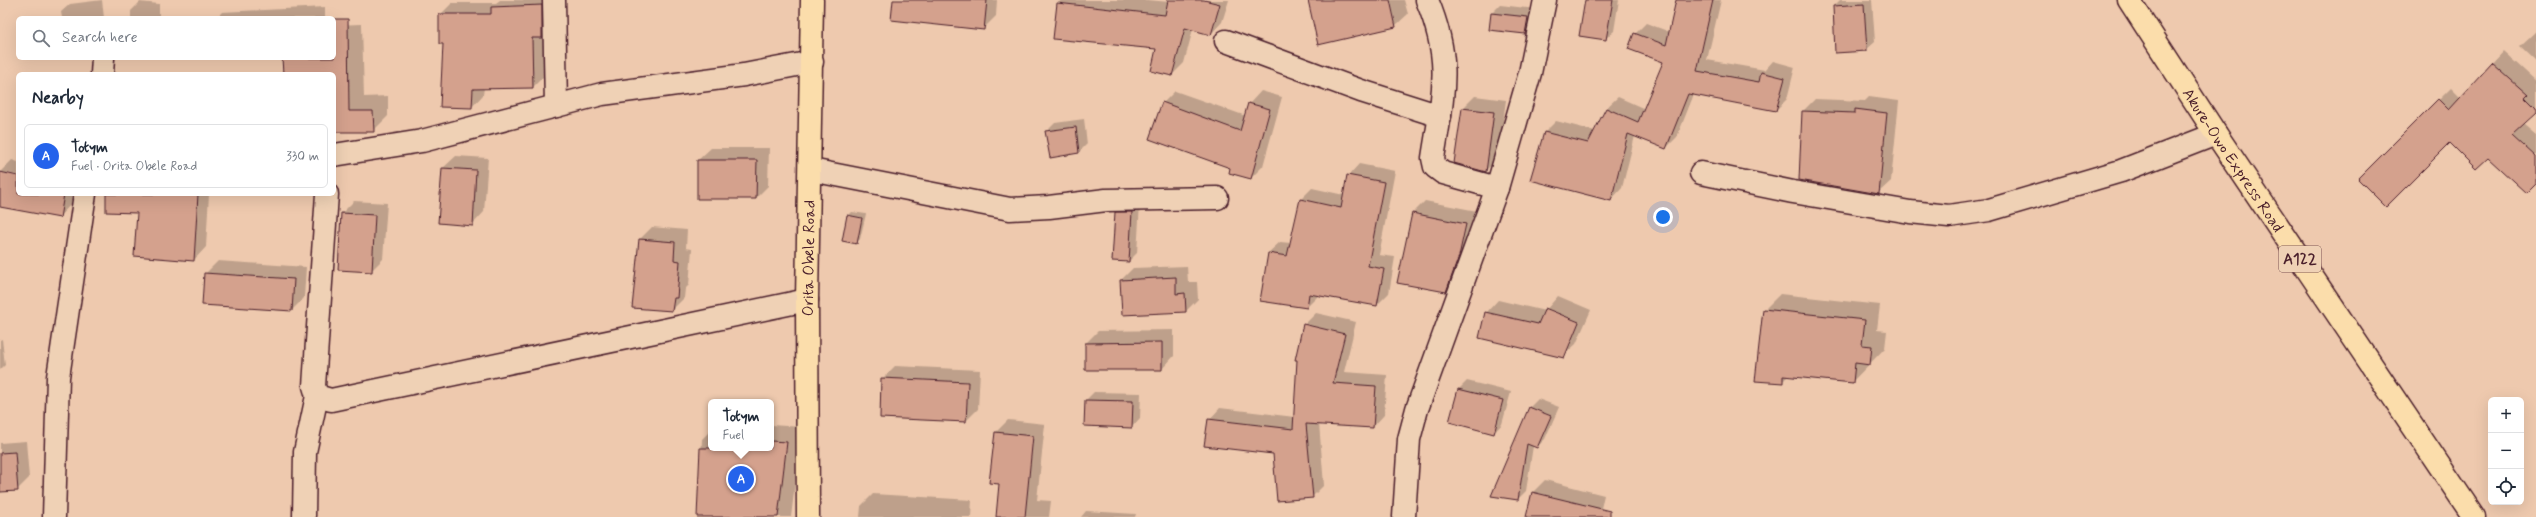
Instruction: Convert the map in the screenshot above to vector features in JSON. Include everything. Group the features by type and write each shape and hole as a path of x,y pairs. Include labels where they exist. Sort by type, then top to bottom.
{"main road":[{"name":"Orita Obele Road","path":"808,517 807,300 811,170 812,0"},
{"name":"Akure-Owo Express Road","path":"2129,0 2216,134 2474,517"}],"street":[{"path":"554,0 556,106"},
{"path":"1427,0 1437,24 1444,52 1445,75 1433,158 1435,167 1443,172 1497,188"},
{"path":"1404,517 1406,461 1409,439 1415,416 1497,188 1530,73 1545,0"},
{"path":"1226,41 1361,91 1440,116"},
{"path":"102,72 103,60"},
{"path":"336,155 422,141 610,93 744,75 812,62"},
{"path":"1701,173 1816,196 1910,212 1949,216 1989,210 2121,171 2216,134"},
{"path":"811,170 1010,209 1120,199 1217,198"},
{"path":"54,517 58,377 85,196"},
{"path":"304,517 305,452 317,396 314,386 327,196"},
{"path":"317,396 330,400 807,300"}],"building":[{"path":"893,0 987,0 984,30 891,20"},
{"path":"1168,0 1204,0 1220,4 1211,35 1185,28 1172,76 1151,71 1156,49 1053,39 1057,3 1165,15"},
{"path":"1308,0 1390,0 1396,27 1318,45"},
{"path":"1585,0 1613,0 1606,40 1579,36"},
{"path":"1676,0 1713,0 1697,71 1759,82 1761,72 1785,78 1776,111 1688,94 1666,149 1628,134 1611,201 1530,180 1544,132 1588,143 1606,108 1638,122 1663,62 1628,49 1634,33 1666,45"},
{"path":"1864,4 1867,51 1835,53 1833,6"},
{"path":"542,5 542,38 532,38 533,88 473,89 472,108 440,107 443,44 439,44 439,14 491,14 491,7"},
{"path":"1491,13 1528,17 1525,34 1489,30"},
{"path":"336,19 348,19 349,111 373,111 374,132 336,132 336,72 283,72 282,60 336,60"},
{"path":"2492,63 2528,95 2525,98 2536,109 2536,113 2512,135 2536,157 2536,183 2526,193 2488,158 2476,169 2450,143 2386,207 2358,179 2438,99 2449,110"},
{"path":"1162,102 1240,131 1248,103 1270,109 1251,179 1229,173 1230,168 1149,139"},
{"path":"1462,108 1494,112 1486,172 1454,163"},
{"path":"1855,109 1887,113 1879,194 1799,180 1802,111 1855,113"},
{"path":"1076,127 1079,153 1050,158 1045,131"},
{"path":"697,160 757,160 756,199 697,199"},
{"path":"442,168 476,170 473,226 438,223"},
{"path":"0,172 16,176 16,196 64,196 60,218 0,207"},
{"path":"1347,175 1384,182 1368,266 1384,269 1377,306 1309,294 1307,308 1260,301 1268,253 1287,256 1300,199 1341,208"},
{"path":"106,196 198,196 194,261 134,256 137,213 106,212"},
{"path":"1115,212 1132,212 1129,262 1112,261"},
{"path":"341,213 375,215 372,272 338,270"},
{"path":"1412,213 1466,224 1459,256 1446,292 1397,283"},
{"path":"847,215 862,218 857,244 842,241"},
{"path":"639,239 675,242 674,260 680,261 677,298 674,298 672,311 632,308"},
{"path":"204,273 294,279 292,311 202,305"},
{"path":"1176,277 1176,294 1185,293 1186,312 1122,315 1120,280"},
{"path":"1545,308 1579,322 1564,358 1479,338 1485,312 1538,324"},
{"path":"1763,309 1865,320 1862,345 1872,346 1870,365 1855,363 1853,383 1783,376 1783,383 1755,381"},
{"path":"1303,324 1345,334 1333,383 1376,386 1373,428 1306,424 1313,498 1277,501 1273,454 1204,446 1208,419 1293,429 1297,360 1295,360"},
{"path":"1162,342 1162,370 1085,370 1085,343"},
{"path":"881,378 968,382 966,422 880,418"},
{"path":"1458,389 1503,400 1494,434 1449,422"},
{"path":"1085,400 1133,401 1132,428 1084,426"},
{"path":"1529,407 1551,416 1537,448 1527,444 1518,500 1491,496"},
{"path":"995,432 1033,436 1025,517 996,517 999,484 989,483"},
{"path":"774,441 787,442 778,517 697,517 700,448 708,448 708,451 774,451"},
{"path":"15,452 18,491 0,492 0,453"},
{"path":"1532,492 1610,511 1610,517 1526,517"}],"place":[{"name":"Totym","path":"741,479"}]}
